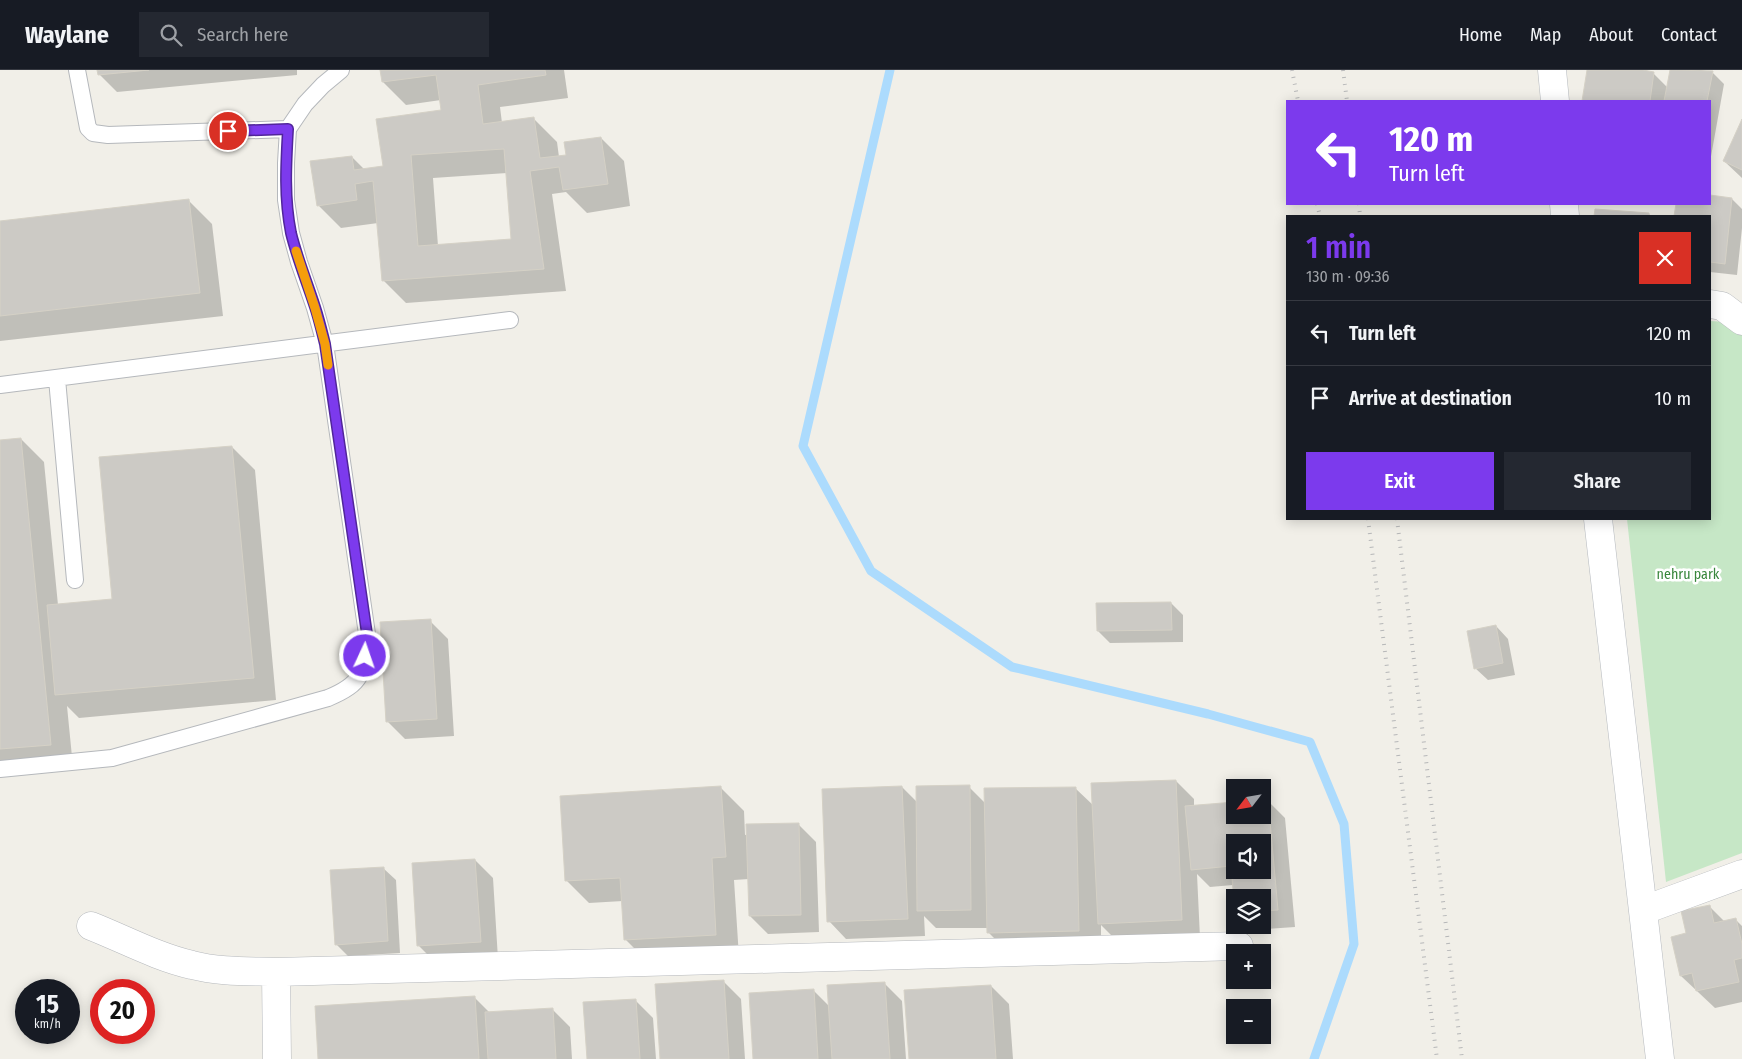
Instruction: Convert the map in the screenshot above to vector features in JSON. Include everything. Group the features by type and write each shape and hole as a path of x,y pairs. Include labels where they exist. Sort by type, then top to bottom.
{"street":[{"path":"1552,70 1555,100"},
{"path":"1711,304 1722,306 1742,321"},
{"path":"1598,520 1660,1059"},
{"path":"1644,910 1742,874"},
{"path":"91,926 167,957 192,965 221,969 276,972 1226,946"},
{"path":"276,972 276,1059"}],"lane":[{"path":"77,70 88,128 93,133 108,135 288,129"},
{"path":"0,769 112,758 328,698 344,691 360,678 367,634 325,344 291,233 286,200 288,129 304,104 341,70"},
{"path":"0,385 510,320"},
{"path":"57,379 76,580"}],"green space":[{"name":"nehru park","path":"1711,321 1727,322 1742,334 1742,853 1666,882 1627,520 1711,520"}],"building":[{"path":"97,70 149,70 98,75"},
{"path":"380,70 545,70 546,75 478,85 483,124 534,117 540,158 566,155 564,142 601,137 608,184 563,190 559,167 530,171 544,269 382,281 373,181 355,184 357,200 317,206 310,161 352,156 354,170 383,166 376,119 441,110 436,75 382,82","holes":["504,149 511,239 418,246 411,155"]},
{"path":"1587,70 1643,70 1654,72 1650,100 1582,100"},
{"path":"1670,70 1713,71 1707,100 1664,100"},
{"path":"1742,119 1742,170 1723,161"},
{"path":"1711,195 1732,198 1725,264 1711,262 1711,215 1674,215 1676,205 1711,205"},
{"path":"189,199 200,293 0,316 0,221"},
{"path":"1595,209 1649,213 1649,215 1594,215"},
{"path":"21,438 51,745 0,749 0,440"},
{"path":"232,446 254,678 55,695 47,605 112,599 99,457"},
{"path":"1171,602 1172,630 1097,631 1096,603"},
{"path":"431,619 437,719 386,722 380,622"},
{"path":"1496,625 1503,663 1474,669 1467,631"},
{"path":"1176,780 1182,920 1098,924 1091,783"},
{"path":"970,785 971,910 917,911 916,786"},
{"path":"721,786 726,857 712,858 716,935 624,940 620,878 565,881 560,796"},
{"path":"902,786 908,919 827,922 822,789"},
{"path":"1076,787 1079,931 987,933 984,788"},
{"path":"1226,803 1226,824 1270,824 1278,910 1271,910 1271,889 1233,889 1232,879 1271,879 1271,834 1226,834 1226,866 1191,870 1185,806"},
{"path":"799,823 801,915 749,916 746,824"},
{"path":"475,859 481,942 417,946 412,863"},
{"path":"384,867 388,941 335,945 330,870"},
{"path":"1710,905 1714,923 1736,918 1742,944 1742,958 1734,960 1739,982 1696,991 1692,973 1680,976 1671,937 1686,933 1681,911"},
{"path":"724,980 729,1059 660,1059 655,984"},
{"path":"885,982 890,1059 832,1059 827,985"},
{"path":"991,985 996,1059 909,1059 904,990"},
{"path":"814,989 818,1059 753,1059 749,993"},
{"path":"475,996 479,1059 318,1059 315,1006"},
{"path":"636,999 640,1059 587,1059 583,1002"},
{"path":"553,1008 556,1059 488,1059 485,1012"}],"waterway":[{"path":"890,70 803,446 871,571 1012,667 1208,714 1310,742 1344,824 1354,944 1314,1059"}],"railway":[{"path":"1292,70 1298,100"},
{"path":"1343,70 1347,100"},
{"path":"1317,205 1320,215"},
{"path":"1359,205 1360,215"},
{"path":"1368,520 1437,1059"},
{"path":"1397,520 1462,1059"}],"slow traffic":[{"path":"296,251 315,308 325,344 328,365"}],"route":[{"path":"228,131 288,129 286,200 291,233 325,344 367,634 365,656"}]}
